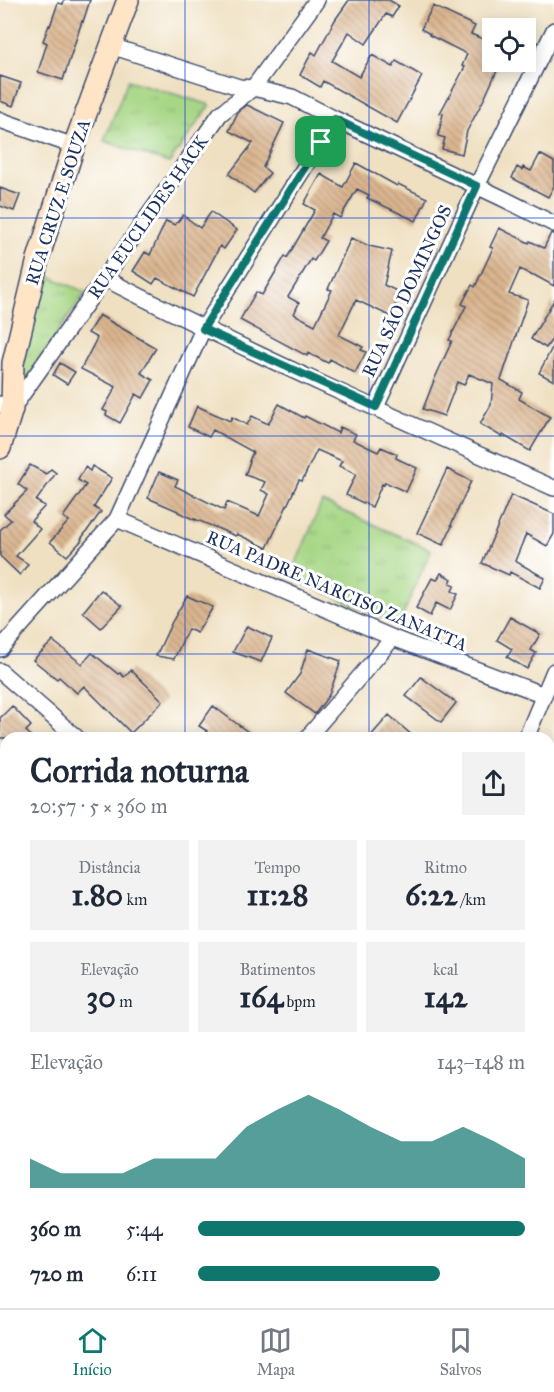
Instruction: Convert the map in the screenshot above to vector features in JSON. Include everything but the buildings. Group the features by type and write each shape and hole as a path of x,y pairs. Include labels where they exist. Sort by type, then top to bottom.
{"street":[{"name":"RUA CRUZ E SOUZA","path":"6,406 15,352 38,259 74,146 128,0"},
{"name":"RUA EUCLIDES HACK","path":"0,448 6,406 104,278 220,114 253,88 317,0"},
{"name":"RUA SÃO DOMINGOS","path":"376,407 477,186 554,30"},
{"path":"111,46 239,87 292,97 554,224"},
{"path":"0,649 117,519 203,329 335,119"},
{"path":"0,120 74,146"},
{"path":"104,278 203,329 554,488"},
{"name":"RUA PADRE NARCISO ZANATTA","path":"117,519 393,638 544,695"},
{"path":"312,732 393,638"},
{"path":"0,671 70,732"},
{"path":"529,732 554,671"}],"green space":[{"path":"128,80 210,105 169,163 104,141"},
{"path":"44,274 85,292 13,400"},
{"path":"322,502 431,550 399,624 290,577"}],"route":[{"path":"335,119 477,186 376,407 203,329 321,142 335,119"}]}
